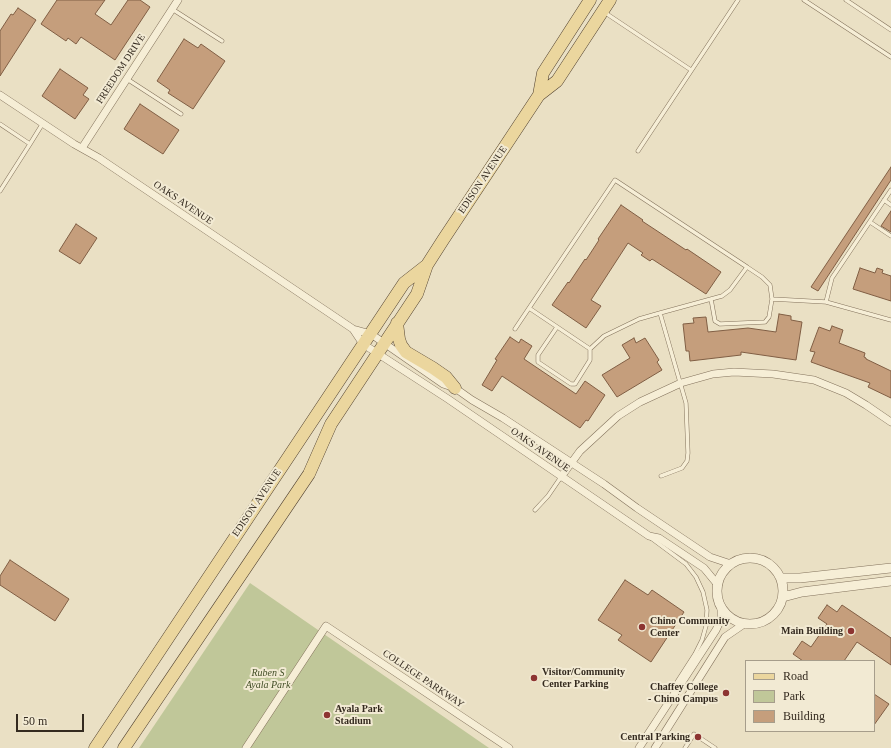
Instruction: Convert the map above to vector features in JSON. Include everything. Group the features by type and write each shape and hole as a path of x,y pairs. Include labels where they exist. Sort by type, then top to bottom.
{"main road":[{"name":"EDISON AVENUE","path":"539,95 542,73 590,0"},
{"name":"EDISON AVENUE","path":"124,748 309,474 331,424 417,294 427,265 539,95 557,81 610,0"},
{"name":"EDISON AVENUE","path":"95,748 404,283 427,265"},
{"path":"397,323 399,339 406,352 434,368 446,377 455,388"}],"street":[{"name":"FREEDOM DRIVE","path":"82,148 178,0"},
{"name":"OAKS AVENUE","path":"0,95 106,162 367,339 384,343 442,384 455,388 503,418 710,557 731,564"},
{"name":"OAKS AVENUE","path":"353,330 367,339 377,354 448,398 649,536 659,538 704,568 718,585"},
{"path":"561,476 580,451 618,416 640,402 681,383 713,374 734,372 774,374 814,380 846,393 891,422"},
{"path":"639,748 716,630 721,619 721,608 717,592 718,585 725,570 731,564 740,560 749,558 759,559 768,563 776,570 781,578 783,597 780,607 774,615 765,621 755,624 744,624 727,616 721,608"},
{"path":"781,578 800,578 891,568"},
{"path":"783,597 802,592 891,581"},
{"path":"655,748 725,638 744,624"},
{"name":"COLLEGE PARKWAY","path":"246,748 326,626 509,748"}],"lane":[{"path":"638,151 738,0"},
{"path":"804,0 891,57"},
{"path":"846,0 891,30"},
{"path":"172,9 222,41"},
{"path":"603,12 691,70"},
{"path":"127,79 181,114"},
{"path":"0,191 43,123"},
{"path":"0,124 30,144"},
{"path":"515,329 614,180 762,277 770,284 772,299 769,317 765,322 720,324 715,321 711,299"},
{"path":"826,302 832,278 891,190"},
{"path":"884,200 891,205"},
{"path":"870,222 891,236"},
{"path":"556,327 538,355 538,362 570,384 575,384 590,360 590,349 604,336 639,319 722,296 730,290 747,267"},
{"path":"772,299 826,302 891,320"},
{"path":"529,308 590,349"},
{"path":"660,313 686,403 687,461 682,468 661,476"},
{"path":"535,510 548,496 561,476"},
{"path":"649,536 686,564 696,577 703,592 707,610 706,626 702,640 677,682 671,699"},
{"path":"685,748 694,734 715,748"}],"green space":[{"name":"Ruben S Ayala Park","path":"250,583 489,748 139,748"}],"building":[{"path":"57,0 105,0 95,14 111,25 128,0 140,0 150,7 115,60 81,37 76,44 68,38 66,41 41,24"},
{"path":"18,8 36,20 0,76 0,31 11,14 13,15"},
{"path":"184,39 198,48 201,44 225,61 193,109 168,93 170,90 157,81"},
{"path":"60,69 88,88 83,95 89,99 75,119 42,96"},
{"path":"140,104 179,130 163,154 124,129"},
{"path":"891,167 891,180 818,291 811,287"},
{"path":"621,205 643,220 642,221 721,272 706,294 652,259 650,261 641,255 643,253 628,243 591,300 601,306 586,328 552,305 585,259 586,260"},
{"path":"891,211 891,232 881,226"},
{"path":"76,224 97,238 80,264 59,251"},
{"path":"860,268 875,273 877,268 883,270 882,273 891,276 891,301 853,289"},
{"path":"779,314 791,316 791,320 802,322 796,360 741,352 741,355 690,361 689,351 686,351 683,324 694,323 693,318 706,317 708,332 748,328 776,332"},
{"path":"832,326 843,330 839,343 865,353 864,357 866,359 891,371 891,398 868,387 870,383 811,362 815,352 810,351 819,327 830,331"},
{"path":"510,337 519,343 521,339 532,346 524,359 576,394 585,381 605,395 588,421 586,420 580,428 502,376 492,391 482,385 497,360 495,359"},
{"path":"634,338 636,343 645,338 659,360 657,362 662,370 617,397 602,375 630,358 622,345"},
{"path":"10,560 69,599 55,621 0,585 0,576"},
{"name":"Chino Community Center","path":"625,580 648,595 652,590 684,612 651,662 618,640 622,635 598,620"},
{"name":"Main Building","path":"827,605 837,612 842,605 891,638 891,665 857,642 845,660 802,660 793,654 802,641 811,647 827,624 818,618"},
{"path":"875,695 889,704 875,724"}],"place":[{"name":"Chino Community Center","path":"642,627"},
{"name":"Main Building","path":"851,631"},
{"name":"Visitor/Community Center Parking","path":"534,678"},
{"name":"Chaffey College - Chino Campus","path":"726,693"},
{"name":"Ayala Park Stadium","path":"327,715"},
{"name":"Central Parking","path":"698,737"}]}
